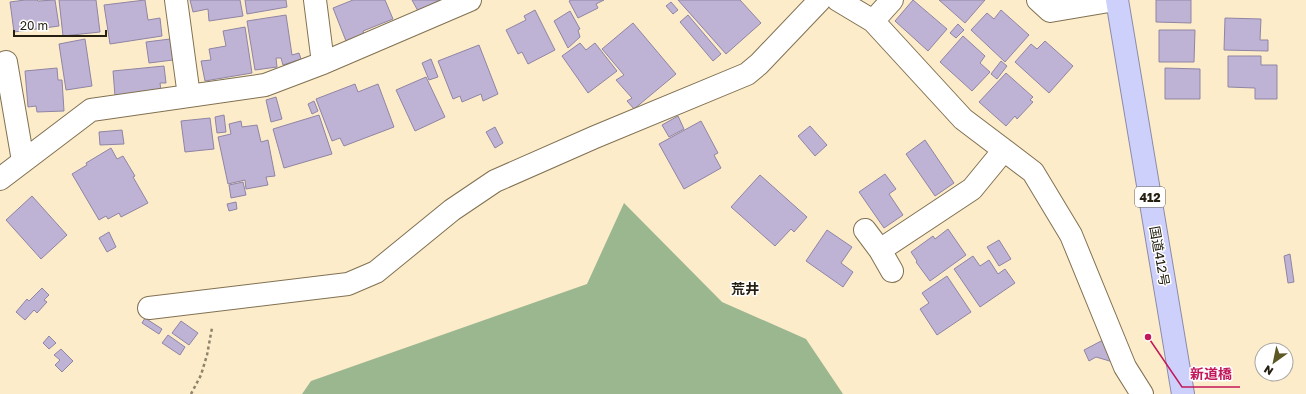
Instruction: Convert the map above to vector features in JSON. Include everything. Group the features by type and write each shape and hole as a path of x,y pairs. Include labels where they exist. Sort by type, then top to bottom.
{"highway":[{"name":"国道412号","path":"1116,0 1183,394"}],"street":[{"path":"176,0 189,96"},
{"path":"315,0 323,63"},
{"path":"0,179 91,110 265,85 323,63 470,0"},
{"path":"149,308 348,284 376,272 452,210 495,181 595,137 747,74 759,64 820,0"},
{"path":"838,0 872,21 963,119 1033,172 1071,235 1125,367 1142,394"},
{"path":"872,21 892,0"},
{"path":"1038,0 1050,12 1116,0"},
{"path":"6,62 23,161"},
{"path":"880,250 972,189 1004,150"},
{"path":"865,230 880,250 892,271"}],"path":[{"path":"191,394 201,375 207,355 217,300"}],"green space":[{"path":"624,203 722,302 806,339 843,394 302,394 311,381 587,284"}],"building":[{"path":"25,0 55,0 59,26 14,32 10,2"},
{"path":"59,0 96,0 100,32 63,36"},
{"path":"145,0 148,20 160,18 162,36 110,44 104,5"},
{"path":"190,0 240,0 243,16 209,21 208,9 193,12"},
{"path":"245,0 286,0 287,7 247,14"},
{"path":"353,0 385,0 393,19 363,31 364,35 346,41 333,8"},
{"path":"412,0 440,0 418,11"},
{"path":"604,0 596,4 598,8 578,18 569,1"},
{"path":"678,0 740,0 761,23 726,54"},
{"path":"913,0 947,29 928,51 895,21"},
{"path":"939,0 985,0 965,23"},
{"path":"1156,0 1191,0 1191,23 1156,22"},
{"path":"671,2 678,10 673,14 666,6"},
{"path":"535,10 555,50 528,64 522,52 518,54 506,30 526,20 524,16"},
{"path":"1001,10 1029,35 1005,62 971,30 987,13 994,19"},
{"path":"570,11 580,29 578,30 580,37 568,48 554,21"},
{"path":"286,15 292,55 299,53 301,59 283,65 281,58 276,58 277,67 255,70 247,21"},
{"path":"688,15 721,54 713,61 680,22"},
{"path":"1225,18 1261,19 1260,40 1268,40 1268,51 1224,50"},
{"path":"633,23 676,74 634,109 627,101 632,98 616,80 624,75 602,49"},
{"path":"958,24 964,30 956,38 950,33"},
{"path":"245,27 252,73 205,81 201,61 211,60 209,49 226,46 223,31"},
{"path":"1159,30 1195,30 1194,62 1159,62"},
{"path":"963,36 985,56 980,63 990,72 972,91 940,62"},
{"path":"85,39 92,86 66,90 59,44"},
{"path":"170,39 173,60 149,63 146,42"},
{"path":"1045,41 1073,66 1049,93 1015,62 1031,44 1037,49"},
{"path":"580,43 586,50 595,43 617,71 588,93 562,56"},
{"path":"479,45 498,94 483,101 481,94 462,102 460,96 453,99 438,61"},
{"path":"1228,56 1261,56 1261,65 1277,65 1277,99 1255,99 1255,88 1228,87"},
{"path":"431,59 438,77 429,80 422,63"},
{"path":"1001,61 1007,66 997,79 991,74"},
{"path":"164,66 166,83 160,83 161,91 115,96 113,71"},
{"path":"57,68 58,80 62,80 64,111 37,112 36,106 28,107 25,71"},
{"path":"1165,68 1200,69 1200,99 1165,99"},
{"path":"1006,73 1033,97 1030,100 1033,102 1017,119 1015,116 1006,126 979,102"},
{"path":"426,77 445,117 415,131 396,90"},
{"path":"355,84 358,92 378,84 394,127 344,146 340,138 332,141 316,99"},
{"path":"276,97 282,119 271,122 266,100"},
{"path":"314,101 318,111 312,114 308,104"},
{"path":"224,115 226,132 217,133 215,117"},
{"path":"319,115 332,154 284,168 273,129"},
{"path":"678,116 684,129 669,137 662,125"},
{"path":"210,118 214,149 185,152 181,121"},
{"path":"241,121 242,127 257,125 261,142 268,140 275,176 266,177 268,185 246,189 245,180 228,184 218,137 231,134 229,124"},
{"path":"701,121 718,153 714,155 721,168 684,189 659,144"},
{"path":"810,126 827,145 815,156 798,136"},
{"path":"495,127 503,143 495,148 486,132"},
{"path":"122,130 124,144 100,145 99,132"},
{"path":"925,140 954,183 935,196 906,154"},
{"path":"111,148 117,159 123,156 135,176 133,177 148,203 121,217 119,213 108,219 106,216 99,220 72,174 87,165 86,163"},
{"path":"885,174 896,189 889,194 903,215 884,228 859,192"},
{"path":"760,175 807,217 794,232 791,229 775,246 731,207"},
{"path":"243,182 246,195 231,198 229,185"},
{"path":"32,196 67,235 41,259 6,220"},
{"path":"236,202 237,209 229,211 227,204"},
{"path":"948,229 966,255 930,281 916,262 917,261 911,252 933,236 935,239"},
{"path":"827,230 852,247 841,263 853,272 843,287 806,261"},
{"path":"109,232 116,247 107,252 99,238"},
{"path":"999,240 1011,259 999,266 987,247"},
{"path":"1290,254 1294,282 1288,283 1284,256"},
{"path":"973,256 980,266 989,260 998,274 1005,269 1015,283 980,307 954,269"},
{"path":"947,276 971,312 937,335 920,309 929,303 922,293"},
{"path":"42,288 49,295 44,300 47,302 37,313 34,310 25,320 16,312 27,299 29,301"},
{"path":"145,318 162,329 159,334 142,323"},
{"path":"181,321 198,333 189,345 172,333"},
{"path":"168,335 185,347 180,355 162,343"},
{"path":"49,336 56,343 49,349 43,343"},
{"path":"1103,340 1113,362 1096,357 1089,361 1084,350"},
{"path":"61,349 73,361 62,372 55,365 60,360 54,355"}],"place":[{"name":"新道橋","path":"1148,337"}],"district":[{"name":"荒井","path":"745,288"}]}
